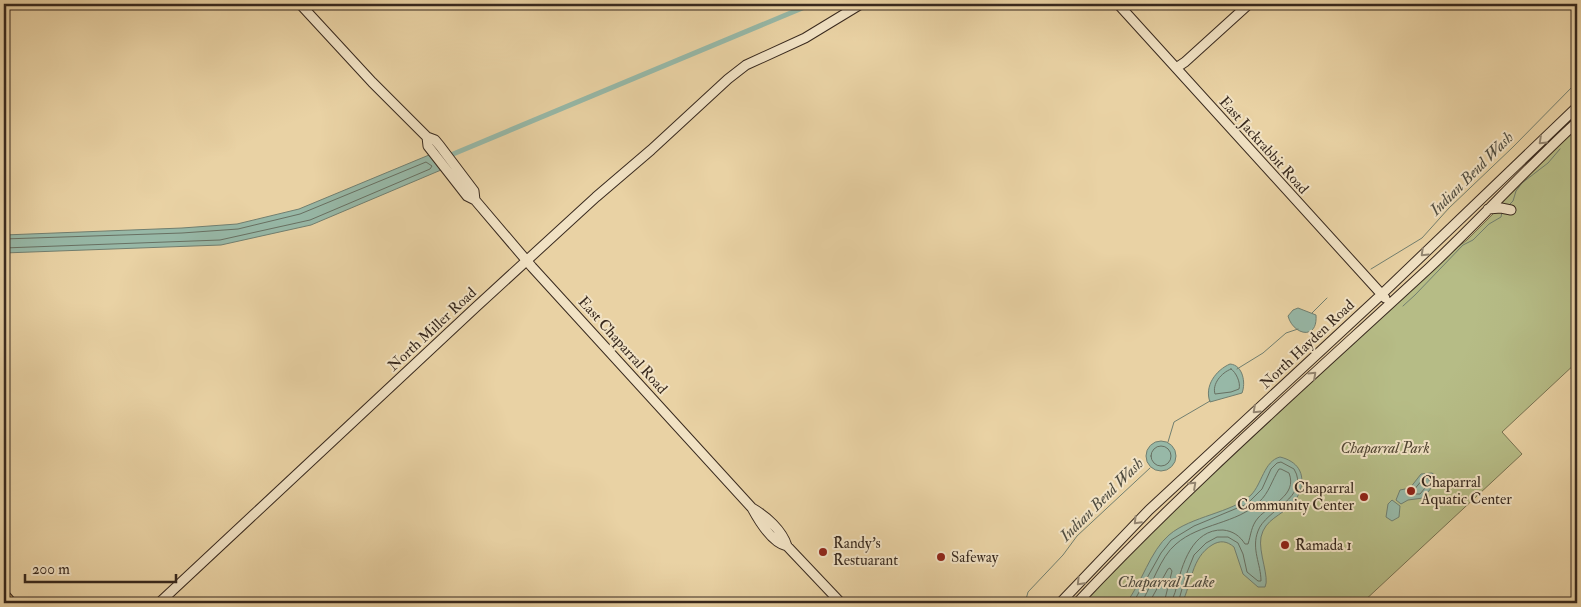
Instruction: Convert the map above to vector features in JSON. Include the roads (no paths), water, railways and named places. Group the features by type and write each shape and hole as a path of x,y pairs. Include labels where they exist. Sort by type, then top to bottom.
{"main road":[{"name":"East Chaparral Road","path":"300,4 372,82 427,137 428,146 436,148 474,191 475,200 527,260 752,508 768,519 785,538 788,546 841,603"},
{"name":"North Miller Road","path":"159,603 527,260 651,150 728,78 746,65 805,38 861,4"},
{"name":"East Jackrabbit Road","path":"1118,4 1390,303"},
{"path":"1176,68 1249,4"},
{"name":"North Hayden Road","path":"1060,603 1144,514 1382,294 1577,107"},
{"name":"North Hayden Road","path":"1077,603 1158,518 1447,250 1577,122"},
{"path":"1488,209 1501,208 1511,210"},
{"path":"4,594 12,603"}],"water":[{"path":"429,155 441,170 311,225 221,245 4,253 4,235 237,224 299,209"},
{"path":"1298,308 1316,315 1316,323 1309,332 1300,331 1295,328 1288,316 1293,310"},
{"path":"1230,364 1241,371 1244,384 1242,393 1210,402 1209,390 1212,379 1220,370"},
{"path":"1161,441 1172,445 1176,456 1172,467 1161,471 1150,467 1146,456 1150,445"},
{"name":"Chaparral Lake","path":"1280,457 1291,461 1299,469 1302,485 1298,495 1288,508 1270,522 1263,531 1261,550 1266,578 1265,587 1258,587 1243,574 1234,547 1229,543 1221,542 1215,543 1205,550 1200,557 1182,603 1126,603 1151,558 1169,535 1188,523 1223,511 1243,501 1255,490 1270,463"},
{"path":"1432,473 1436,476 1437,481 1423,498 1408,500 1401,504 1396,500 1400,490 1410,488 1421,474"},
{"path":"1392,500 1400,506 1399,517 1392,521 1386,517 1388,504"}],"waterway":[{"path":"446,157 812,4"},
{"name":"Indian Bend Wash","path":"1371,269 1422,238 1449,208 1577,82"},
{"path":"1508,206 1513,201 1516,191 1522,183 1548,163 1560,149"},
{"path":"1403,306 1463,245 1473,240 1489,224 1501,217 1502,212"},
{"name":"Indian Bend Wash","path":"1312,313 1327,298"},
{"name":"Indian Bend Wash","path":"1237,369 1263,353 1286,333 1298,329"},
{"name":"Indian Bend Wash","path":"1168,442 1174,422 1210,401"},
{"name":"Indian Bend Wash","path":"1025,603 1028,592 1063,555 1077,536 1150,468"}],"place":[{"name":"Chaparral Aquatic Center","path":"1411,491"},
{"name":"Chaparral Community Center","path":"1364,497"},
{"name":"Ramada 1","path":"1285,545"},
{"name":"Randy’s Restuarant","path":"823,552"},
{"name":"Safeway","path":"941,557"}],"park label":[{"name":"Chaparral Park","path":"1385,448"}]}
